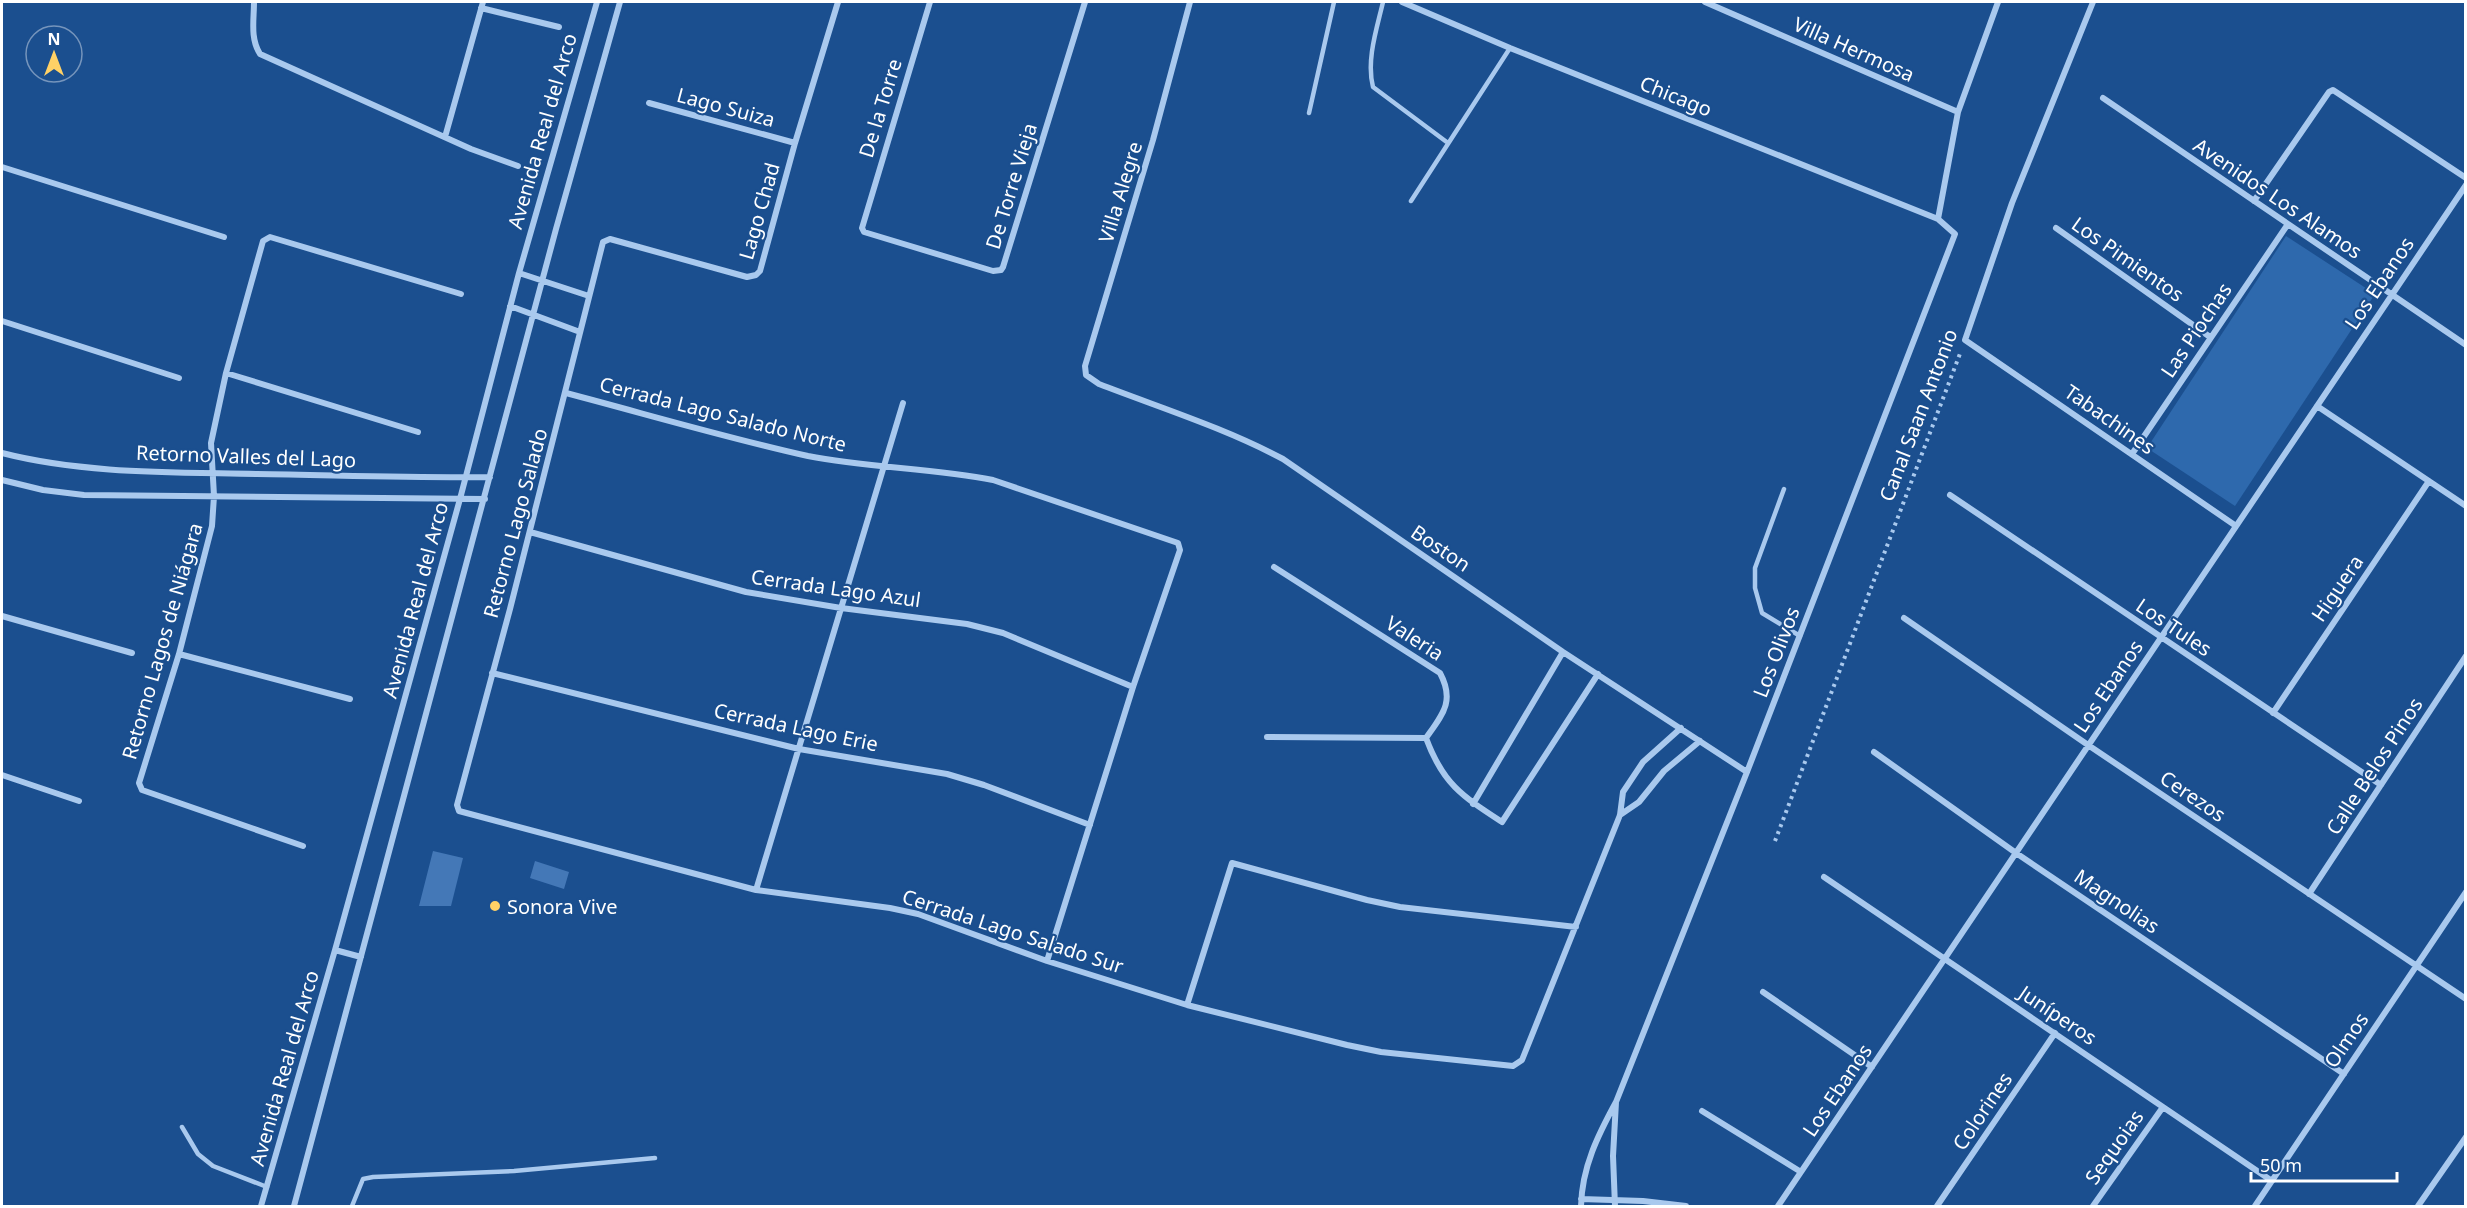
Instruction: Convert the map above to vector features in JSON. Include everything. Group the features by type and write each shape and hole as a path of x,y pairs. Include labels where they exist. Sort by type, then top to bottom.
{"street":[{"path":"254,2 255,46 260,54 446,137 518,166"},
{"name":"Avenida Real del Arco","path":"261,1206 335,950 460,499 519,273 597,2"},
{"name":"Avenida Real del Arco","path":"295,1206 556,229 620,2"},
{"name":"Lago Chad","path":"603,242 610,239 747,277 756,275 760,271 795,143 838,2"},
{"name":"De la Torre","path":"862,225 930,2"},
{"name":"De Torre Vieja","path":"862,225 864,232 993,271 1000,270 1085,2"},
{"name":"Villa Alegre","path":"1099,384 1086,375 1084,366 1153,140 1190,2"},
{"name":"Chicago","path":"1402,2 1510,48 1938,219"},
{"name":"Villa Hermosa","path":"1705,2 1958,112"},
{"path":"1938,219 1958,112 1998,2"},
{"name":"Canal Saan Antonio","path":"1965,340 2012,203 2093,2"},
{"path":"446,137 482,5 559,27"},
{"path":"2254,201 2329,92 2335,91 2466,178"},
{"name":"Avenidos Los Alamos","path":"2103,98 2466,345"},
{"name":"Lago Suiza","path":"649,103 795,143"},
{"path":"2,167 224,237"},
{"name":"Los Ebanos","path":"1778,1206 2466,185"},
{"name":"Los Olivos","path":"1616,1102 1954,239 1954,232 1938,219"},
{"name":"Las Piochas","path":"2132,454 2288,224"},
{"name":"Los Pimientos","path":"2056,228 2210,338"},
{"name":"Retorno Lagos de Niágara","path":"303,846 139,787 139,780 179,654 212,526 214,496 211,443 226,373 263,241 270,237 461,294"},
{"name":"Retorno Lago Salado","path":"459,811 457,805 530,532 603,242"},
{"path":"519,273 589,296"},
{"path":"510,306 580,332"},
{"path":"2,321 179,378"},
{"name":"Tabachines","path":"1965,340 2236,526"},
{"path":"226,373 418,432"},
{"name":"Boston","path":"1099,384 1254,444 1282,459 1563,652 1747,772"},
{"name":"Cerrada Lago Salado Norte","path":"566,393 809,456 884,467 964,474 993,480 1174,540 1180,545 1180,550 1133,687"},
{"path":"756,890 903,404"},
{"path":"2317,406 2466,506"},
{"name":"Retorno Valles del Lago","path":"2,453 24,459 91,468 212,473 490,477"},
{"name":"Retorno Valles del Lago","path":"2,480 64,493 485,499"},
{"name":"Higuera","path":"2273,713 2429,481"},
{"name":"Los Tules","path":"1950,495 2381,785"},
{"name":"Cerrada Lago Azul","path":"530,532 746,592 841,608 967,624 1003,633 1133,687"},
{"name":"Valeria","path":"1274,567 1440,673 1448,687 1447,705 1426,738"},
{"path":"2,616 132,653"},
{"name":"Cerezos","path":"1904,618 2088,746 2466,999"},
{"path":"1473,804 1563,652"},
{"path":"179,654 350,699"},
{"name":"Calle Belos Pinos","path":"2309,894 2466,656"},
{"name":"Cerrada Lago Erie","path":"492,673 798,749 947,774 984,785 1090,825"},
{"path":"1267,737 1426,738 1435,763 1449,783 1473,804 1502,822 1598,674"},
{"path":"1047,961 1133,687"},
{"path":"1187,1005 1232,863 1400,907 1576,927 1620,815 1623,792 1638,768 1682,728"},
{"path":"1620,815 1639,802 1664,771 1700,741"},
{"name":"Magnolias","path":"1874,752 2016,853 2344,1074"},
{"path":"2,775 79,801"},
{"name":"Cerrada Lago Salado Sur","path":"459,811 756,890 880,906 918,914 1047,961 1187,1005 1381,1052 1513,1066 1522,1060 1576,927"},
{"name":"Juníperos","path":"1824,877 2272,1181"},
{"name":"Olmos","path":"2255,1206 2466,892"},
{"path":"335,950 361,957"},
{"path":"1763,992 1872,1067"},
{"name":"Colorines","path":"1937,1206 2055,1033"},
{"path":"1581,1206 1584,1174 1594,1142 1616,1102"},
{"path":"1615,1204 1613,1156 1616,1102"},
{"name":"Sequoias","path":"2093,1206 2163,1107"},
{"path":"1702,1111 1801,1172"},
{"path":"2418,1206 2466,1137"},
{"path":"1581,1198 1615,1204 1686,1206"}],"lane":[{"path":"1309,113 1334,2"},
{"path":"1383,2 1371,60 1372,87 1448,143"},
{"path":"1411,201 1510,48"},
{"path":"1784,489 1755,568 1755,588 1762,613 1800,636"},
{"path":"182,1127 198,1154 213,1166 267,1187"},
{"path":"352,1206 363,1179 373,1177 514,1170 655,1158"}],"path":[{"name":"Canal Saan Antonio","path":"1774,841 1965,340"}],"shaded area":[{"path":"2286,236 2375,294 2235,506 2147,448"}],"building":[{"path":"433,851 463,858 451,906 419,906"},
{"path":"535,861 569,872 564,889 530,878"}],"place":[{"name":"Sonora Vive","path":"495,906"}]}
